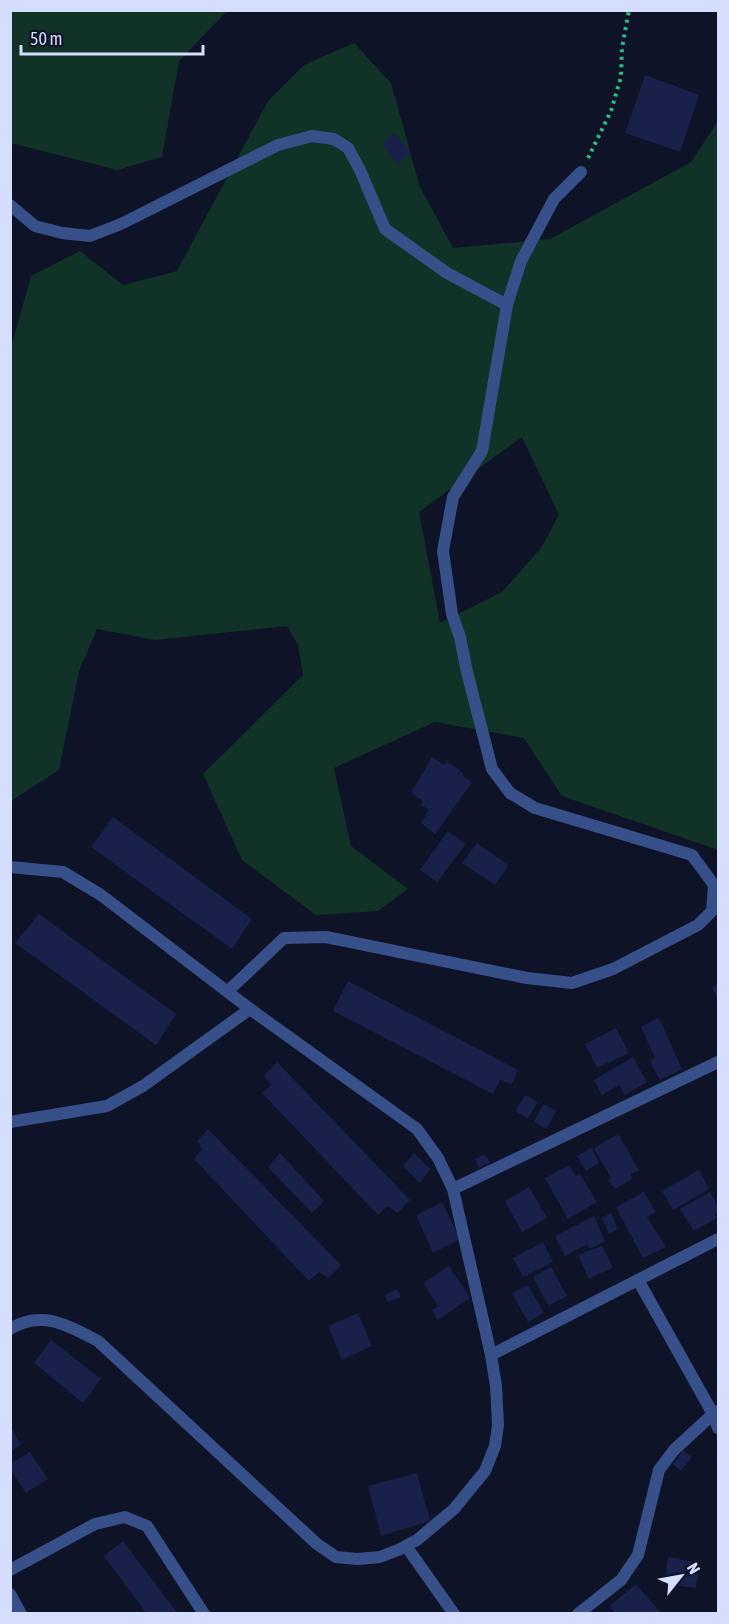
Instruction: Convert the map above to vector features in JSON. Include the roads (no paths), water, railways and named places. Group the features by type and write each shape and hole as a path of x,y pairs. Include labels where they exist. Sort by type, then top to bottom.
{"street":[{"path":"10,205 35,226 62,233 90,236 121,224 278,145 312,136 334,139 348,148 385,229 447,273 507,305"},
{"path":"228,991 284,938 326,937 527,978 572,983 613,969 679,935 698,925 712,910 714,885 692,855 535,808 510,793 492,769 460,637 452,614 443,551 453,497 482,451 507,305 522,261 554,199 581,172"},
{"path":"10,867 63,872 101,895 250,1009 417,1129 438,1158 453,1189 491,1354 496,1386 498,1425 495,1446 485,1471 454,1509 417,1540 380,1557 357,1559 336,1557 317,1545 98,1341 65,1324 40,1319 10,1329"},
{"path":"10,1122 107,1106 143,1086 250,1009"},
{"path":"453,1189 718,1062"},
{"path":"491,1354 718,1239"},
{"path":"638,1280 716,1413 718,1428"},
{"path":"579,1614 621,1580 638,1555 659,1470 674,1450 716,1413"},
{"path":"10,1570 95,1524 125,1516 147,1526 204,1614"},
{"path":"405,1546 454,1614"},
{"path":"10,1594 21,1614"}]}
